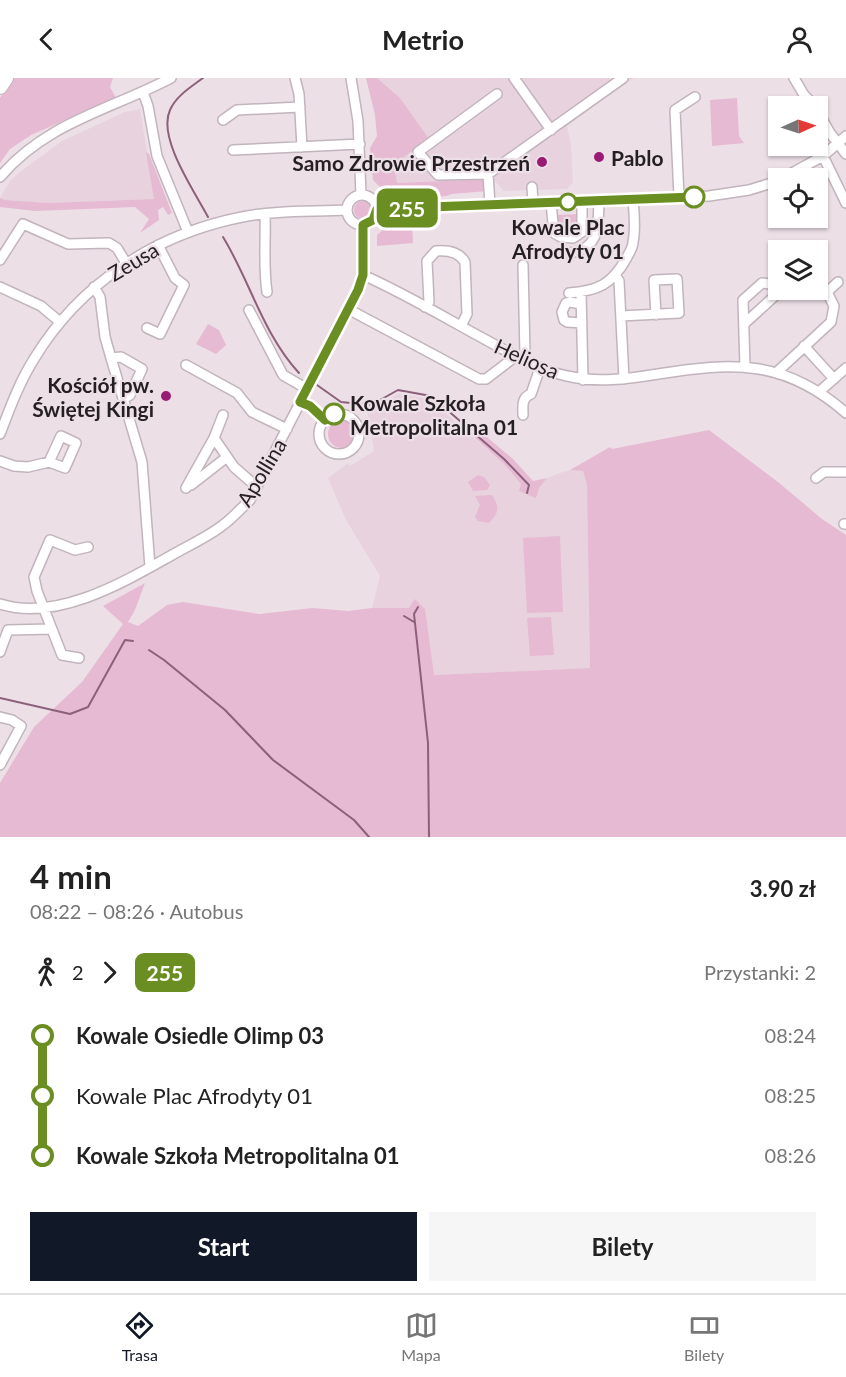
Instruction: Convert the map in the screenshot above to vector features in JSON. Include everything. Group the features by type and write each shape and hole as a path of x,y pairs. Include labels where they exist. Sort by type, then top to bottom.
{"highway":[{"path":"0,87 6,78"}],"street":[{"path":"0,177 20,155 42,138 72,122 143,93 171,78"},
{"path":"295,78 300,107 302,147"},
{"path":"351,78 360,144 362,195"},
{"path":"514,78 551,130"},
{"path":"496,94 418,152 438,175 488,174 622,78"},
{"path":"794,78 805,96"},
{"path":"143,93 148,106 157,156 188,232"},
{"path":"679,197 675,110 695,97"},
{"path":"223,120 237,110 300,107"},
{"path":"828,128 846,154"},
{"path":"828,152 846,136"},
{"path":"233,150 360,144"},
{"path":"801,168 823,156 846,203"},
{"path":"488,174 490,205"},
{"path":"377,209 723,195 768,185"},
{"path":"532,187 533,204"},
{"path":"362,195 372,199 377,209 373,220 363,225 352,221 347,210 351,200 362,195"},
{"path":"582,323 564,320 563,308 570,297 599,287 615,275 633,242 633,199"},
{"path":"551,203 554,233 565,238 573,238 582,232 582,201"},
{"path":"568,253 576,252 592,241 598,227 599,201"},
{"name":"Zeusa","path":"0,434 16,391 60,322 94,287 126,263 188,232 228,220 265,214 347,210"},
{"path":"265,214 266,249 264,255 267,292"},
{"path":"0,260 23,224 68,244 114,244 126,263"},
{"name":"Apollina","path":"0,604 11,608 43,607 84,599 150,567 224,525 250,500 348,309 363,275 363,225"},
{"path":"147,328 160,334 184,285 175,278 158,245"},
{"path":"425,307 429,302 427,261 436,251 453,252 465,262 467,314 461,326"},
{"path":"348,309 478,379 486,379 525,355 523,265"},
{"name":"Heliosa","path":"363,275 540,368 584,380 624,379 701,367 728,365 745,367 777,372 807,384 846,413"},
{"path":"615,275 619,281 624,379"},
{"path":"621,316 656,315 679,314 677,279 654,280 656,315"},
{"path":"569,282 570,297"},
{"path":"777,372 831,322 834,306 826,292 838,282"},
{"path":"744,324 778,293 770,284 762,283 742,300 745,367"},
{"path":"0,287 41,306 60,322"},
{"path":"94,287 100,297 105,337 142,462 150,567"},
{"path":"581,292 584,380"},
{"path":"570,297 581,304"},
{"path":"249,310 283,375 307,389"},
{"path":"804,346 834,379"},
{"path":"111,358 120,357 142,369 129,395 123,399"},
{"path":"186,365 237,393 252,412 287,429"},
{"path":"524,415 523,401 531,394 540,368"},
{"path":"820,392 846,368"},
{"path":"300,402 310,406 325,420"},
{"path":"334,414 346,415 355,422 360,433 358,442 352,450 343,454 334,453 325,448 320,439 320,429 325,420 334,414"},
{"path":"223,415 214,438 186,488 227,457"},
{"path":"214,438 234,467 257,487"},
{"path":"0,461 14,466 28,467 49,462"},
{"path":"816,478 824,472 846,472"},
{"path":"79,658 62,655 34,577 50,540 75,550 88,548"},
{"path":"0,652 8,630 51,629"},
{"path":"0,717 12,720 21,726 0,765"}],"shaded area":[{"path":"13,78 113,78 110,87 116,98 31,135 10,149 0,163 0,98"},
{"path":"366,78 377,78 400,98 429,139 394,164 397,183 493,179 487,191 395,202 373,180 370,148 377,136 375,115"},
{"path":"377,78 634,78 567,126 571,145 573,182 567,189 504,191 493,179 397,183 394,164 400,98"},
{"path":"737,98 739,136 744,143 712,146 710,100"},
{"path":"140,109 155,199 48,203 0,198 10,181 62,141 125,112"},
{"path":"146,152 149,154 172,213 168,215 163,207 158,210 159,220 140,233 149,219 135,207 35,211 0,207 0,198 48,203 154,199"},
{"path":"363,201 369,204 372,210 369,216 363,219 357,216 354,210 357,204"},
{"path":"580,214 580,227 573,235 559,232 556,215"},
{"path":"412,223 413,243 377,246 377,235 389,224"},
{"path":"208,324 219,330 226,345 216,354 196,344"},
{"path":"398,394 429,399 505,465 521,484 519,491 539,488 547,478 560,473 570,470 583,471 587,485 590,668 434,675 409,608 372,608 380,576 346,520 328,478 348,463 350,466 374,451 367,409 371,410"},
{"path":"342,420 352,424 356,434 352,444 342,448 332,444 328,434 332,424"},
{"path":"476,428 513,459 533,481 547,478 539,488 536,498 519,491 521,484 505,465 472,435"},
{"path":"709,430 778,482 822,519 846,535 846,837 0,837 0,783 34,727 82,682 123,624 103,606 145,583 128,622 138,626 167,605 183,602 259,614 313,608 348,611 372,608 409,608 415,599 425,609 434,675 590,668 587,485 583,471 570,470 610,447 612,449"},
{"path":"478,475 484,477 490,485 487,490 473,491 468,482"},
{"path":"492,495 497,507 495,516 489,523 478,521 475,517 480,505 475,496"},
{"path":"560,536 563,612 527,613 523,538"},
{"path":"551,617 554,655 530,656 527,618"}],"waterway":[{"path":"203,78 176,100 167,122 179,165 208,217"},
{"path":"223,237 266,324 299,373"},
{"path":"317,385 341,402 371,405 398,390 431,396 504,459 529,485 527,493"},
{"path":"418,607 414,614 428,743 429,837"},
{"path":"404,616 414,622"},
{"path":"0,698 70,714 88,707 125,640 133,641"},
{"path":"149,650 225,710 273,760 354,820 369,837"}],"bus line":[{"name":"255","path":"334,414 325,420 310,406 300,402 358,290 364,264 363,225 373,220 377,209 694,197"}],"place":[{"name":"Pablo","path":"599,157"},
{"name":"Samo Zdrowie Przestrzeń","path":"542,162"},
{"name":"Kowale Plac Afrodyty 01","path":"568,202"},
{"name":"Kościół pw. Świętej Kingi","path":"166,396"},
{"name":"Kowale Szkoła Metropolitalna 01","path":"334,414"}]}
